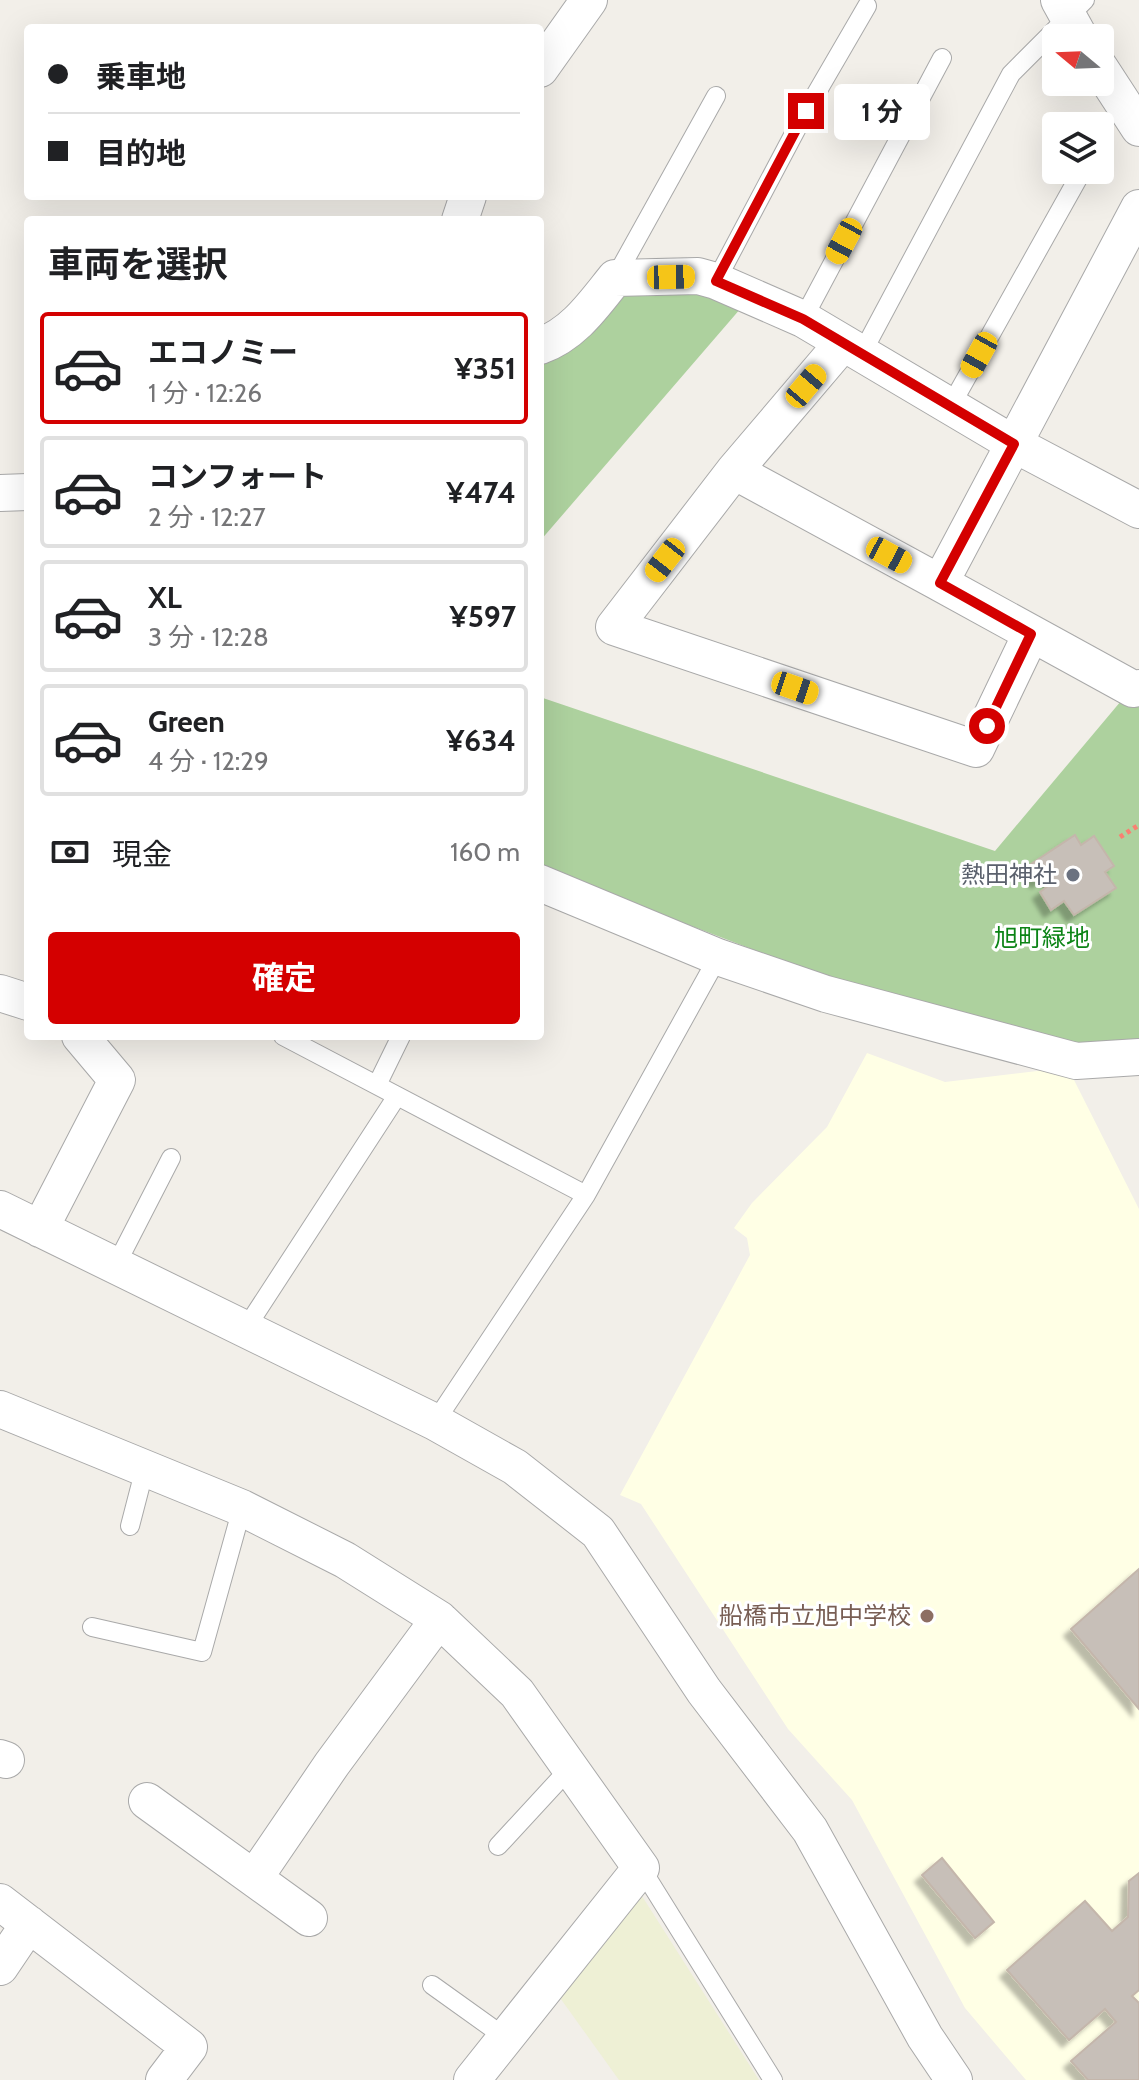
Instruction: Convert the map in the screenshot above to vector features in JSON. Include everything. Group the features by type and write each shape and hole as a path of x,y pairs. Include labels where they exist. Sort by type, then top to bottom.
{"street":[{"path":"544,63 589,0"},
{"path":"1114,90 1139,128"},
{"path":"940,583 1139,208"},
{"path":"544,344 579,323 615,278 698,276 716,281 803,319 1014,444 1139,510"},
{"path":"852,349 734,471 614,627 976,749 1031,634"},
{"path":"734,471 1133,689 1139,688"},
{"path":"0,493 24,492"},
{"path":"544,885 718,957 826,994 1076,1061 1139,1057"},
{"path":"0,993 24,1001"},
{"path":"40,1229 117,1080 83,1040"},
{"path":"0,1209 435,1422 515,1467 598,1532 704,1691 810,1830 925,2037 954,2080"},
{"path":"0,1410 242,1508 345,1560 439,1619 517,1693 641,1868 472,2080"},
{"path":"255,1877 332,1764 439,1619"},
{"path":"147,1801 309,1918"},
{"path":"0,1902 189,2047 164,2080"},
{"path":"0,1967 29,1924"}],"lane":[{"path":"716,281 806,111 867,6"},
{"path":"852,349 1011,74 1073,14"},
{"path":"803,319 942,58"},
{"path":"615,278 716,96"},
{"path":"950,407 1075,184"},
{"path":"435,1422 586,1195 718,957"},
{"path":"291,1040 586,1195"},
{"path":"377,1085 399,1040"},
{"path":"246,1328 397,1096"},
{"path":"116,1265 171,1158"},
{"path":"130,1526 145,1468"},
{"path":"92,1627 202,1652 242,1508"},
{"path":"498,1846 570,1768"},
{"path":"641,1868 773,2080"},
{"path":"432,1985 506,2038"}],"path":[{"path":"1120,837 1139,825"}],"shaded area":[{"name":"船橋市立旭中学校","path":"867,1053 945,1082 1046,1070 1074,1080 1139,1209 1139,2080 1026,2080 965,2008 852,1800 788,1729 641,1504 620,1495 750,1255 747,1238 734,1228 752,1203 827,1127"},
{"path":"640,1893 759,2080 619,2080 558,1995"}],"green space":[{"path":"693,288 741,308 544,536 544,350 613,294"},
{"name":"旭町緑地","path":"544,698 995,851 1121,701 1139,702 1139,1040 1085,1049 830,979 544,870"}],"building":[{"path":"1075,835 1081,845 1094,836 1114,866 1105,872 1116,888 1074,915 1064,901 1051,910 1040,892 1052,883 1047,875 1038,881 1028,866"},
{"path":"1139,1569 1139,1709 1071,1629"},
{"path":"942,1858 994,1922 975,1938 922,1875"},
{"path":"1139,1873 1139,1990 1132,1996 1139,2003 1139,2080 1088,2080 1071,2061 1116,2022 1105,2009 1069,2040 1007,1970 1085,1901 1112,1931 1128,1917 1129,1881"}],"place":[{"name":"熱田神社","path":"1073,875"},
{"name":"船橋市立旭中学校","path":"927,1616"}],"route":[{"path":"806,111 716,281 803,319 1014,444 940,583 1031,634 987,726"}]}
